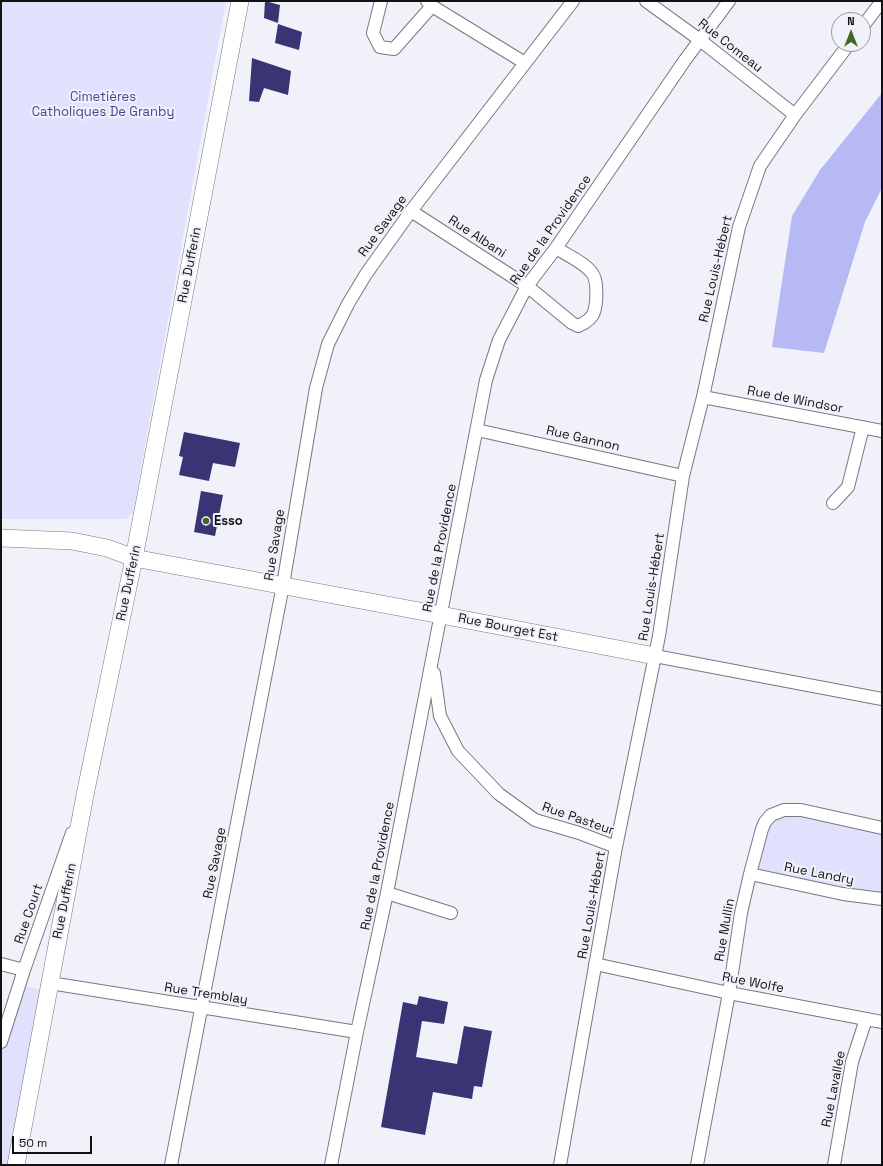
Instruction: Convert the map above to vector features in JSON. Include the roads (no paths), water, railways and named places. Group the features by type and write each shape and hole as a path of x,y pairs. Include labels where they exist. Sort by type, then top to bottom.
{"main road":[{"name":"Rue Dufferin","path":"16,1165 85,795 134,558 240,1"},
{"name":"Rue Bourget Est","path":"1,538 72,541 107,548 134,558 441,614 654,656"}],"street":[{"path":"381,1 373,33 380,47 394,49 430,4 525,63"},
{"name":"Rue Savage","path":"171,1165 283,585 316,388 328,344 348,304 366,274 411,211 573,1"},
{"name":"Rue Comeau","path":"646,1 700,40 795,115"},
{"name":"Rue de la Providence","path":"331,1165 357,1032 387,893 486,380 499,340 527,286 556,248 700,40 729,1"},
{"path":"871,15 882,1"},
{"name":"Rue Louis-Hébert","path":"560,1165 616,847 659,636 683,476 703,397 739,227 760,166 795,115 843,52"},
{"name":"Rue Albani","path":"411,211 527,286 572,323 578,326 589,319 594,312 595,278 588,268 556,248"},
{"name":"Rue de Windsor","path":"703,397 882,431"},
{"path":"833,503 848,487 863,427"},
{"name":"Rue Gannon","path":"477,430 683,476"},
{"name":"Rue Bourget Est","path":"654,656 882,699"},
{"name":"Rue Pasteur","path":"432,662 440,716 458,751 499,794 535,820 579,833 616,847"},
{"name":"Rue Court","path":"1,1042 24,970 85,795"},
{"name":"Rue Mullin","path":"697,1165 729,993 741,912 765,822 771,815 784,810 801,810 882,828"},
{"name":"Rue Landry","path":"750,874 843,894 882,899"},
{"path":"387,893 451,912"},
{"path":"1,964 24,970"},
{"name":"Rue Wolfe","path":"595,964 729,993 882,1022"},
{"name":"Rue Tremblay","path":"50,983 357,1032"},
{"name":"Rue Lavallée","path":"834,1165 852,1062 866,1019"}],"place":[{"name":"Esso","path":"206,521"}],"park label":[{"name":"Cimetières Catholiques De Granby","path":"103,104"}]}
